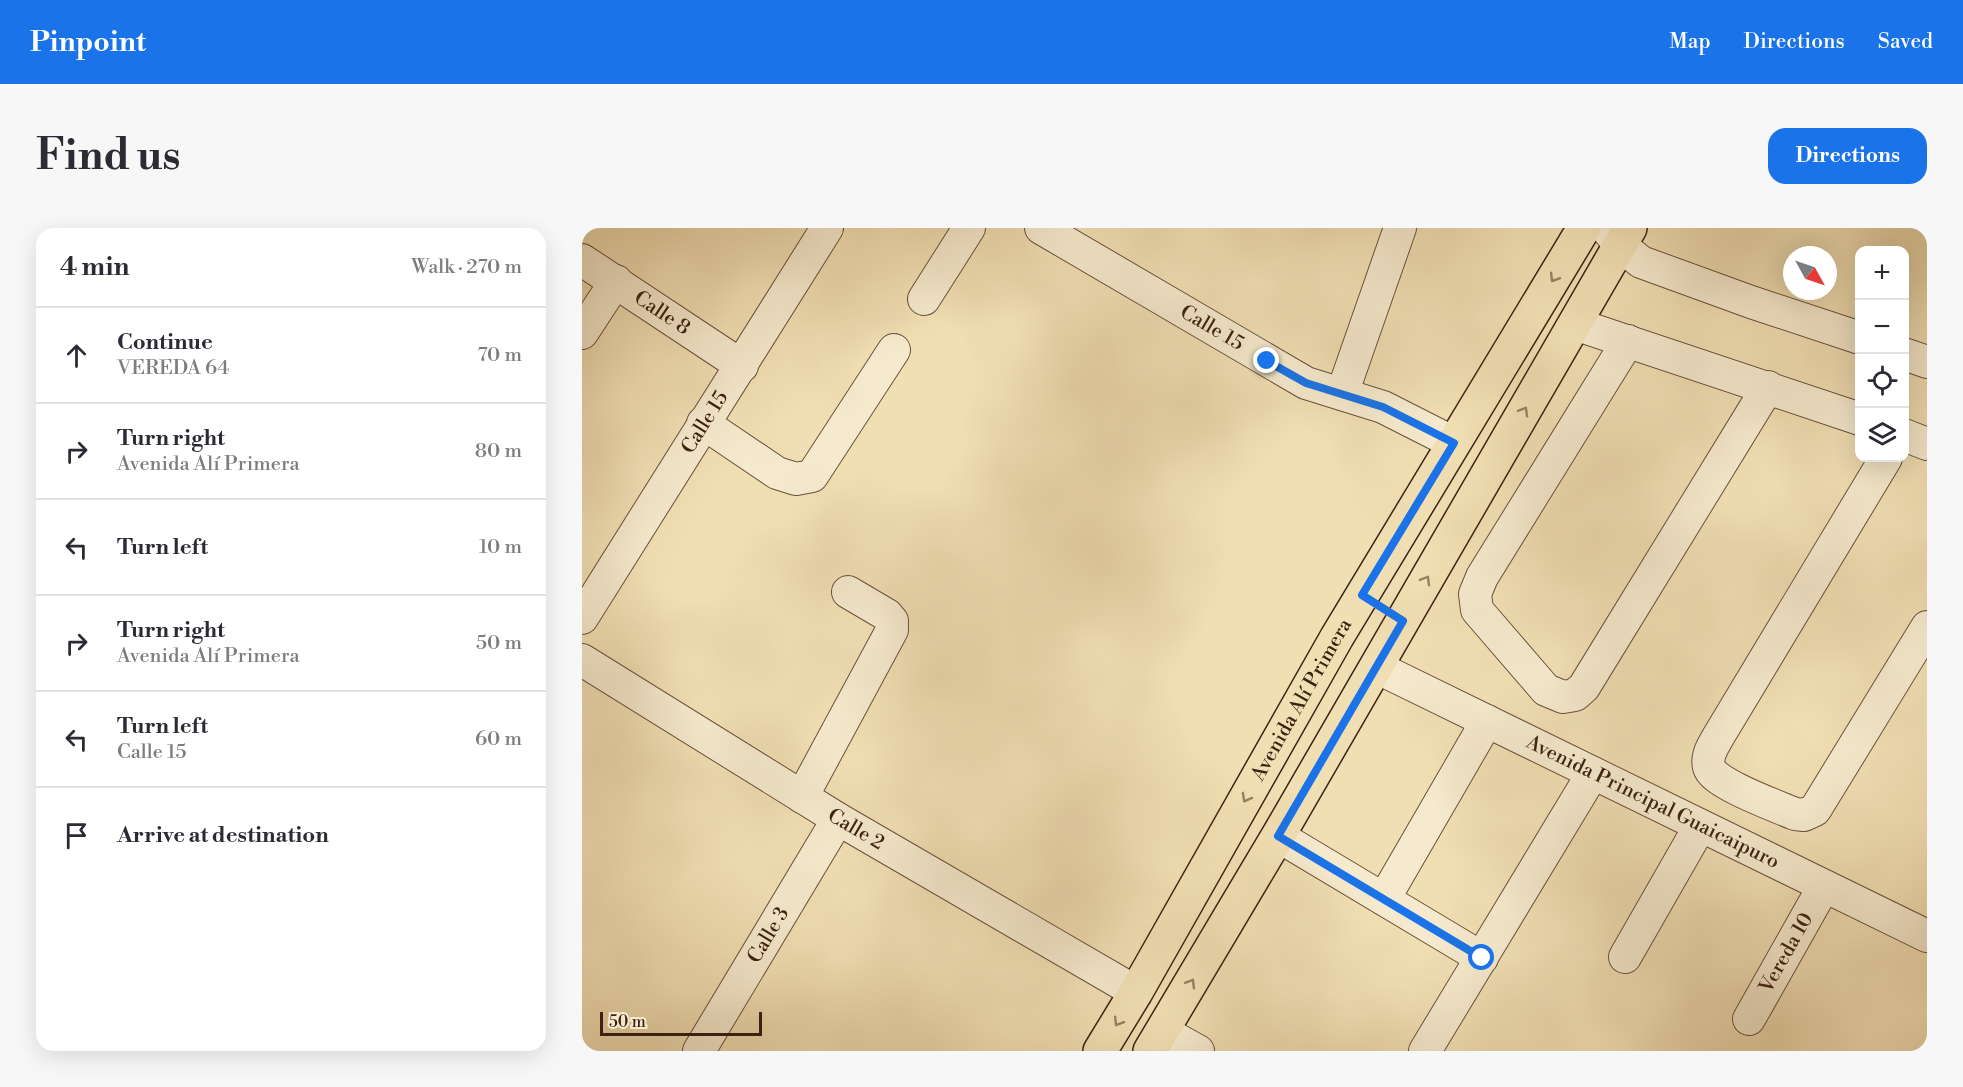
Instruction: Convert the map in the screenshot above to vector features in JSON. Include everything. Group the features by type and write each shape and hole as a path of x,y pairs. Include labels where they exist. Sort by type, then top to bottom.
{"main road":[{"name":"Avenida Alí Primera","path":"1100,1051 1136,992 1362,595 1584,228"},
{"path":"1156,1041 1278,836 1575,324 1619,234"},
{"path":"1362,595 1403,621"}],"street":[{"name":"Calle 15","path":"582,618 827,228"},
{"path":"924,299 969,228"},
{"name":"Calle 15","path":"1041,228 1306,383 1383,407 1454,443"},
{"path":"1342,394 1400,228"},
{"path":"1619,234 1641,262 1855,337"},
{"name":"Calle 8","path":"582,260 742,366"},
{"path":"582,333 616,281"},
{"path":"1575,324 1855,417"},
{"path":"1628,341 1482,577 1475,594 1477,610 1546,690 1563,697 1575,695 1584,687 1768,387"},
{"path":"703,423 777,473 796,479 812,476 894,350"},
{"path":"1909,355 1927,362"},
{"path":"1909,437 1927,444"},
{"path":"1884,462 1718,736 1708,756 1709,770 1719,780 1795,814 1804,815 1815,810 1927,627"},
{"path":"802,797 892,630 892,621 887,615 849,592"},
{"name":"Calle 2","path":"582,660 838,819 1136,992"},
{"name":"Avenida Principal Guaicaipuro","path":"1376,667 1927,936"},
{"path":"1384,899 1487,721"},
{"path":"1425,1051 1593,773"},
{"name":"Calle 3","path":"699,1051 838,819"},
{"path":"1625,957 1700,826"},
{"path":"1278,836 1482,958"},
{"name":"Vereda 10","path":"1749,1019 1824,886"},
{"path":"1156,1041 1198,1051"}],"route":[{"path":"1267,361 1306,383 1383,407 1454,443 1362,595 1403,621 1278,836 1482,958"}]}
